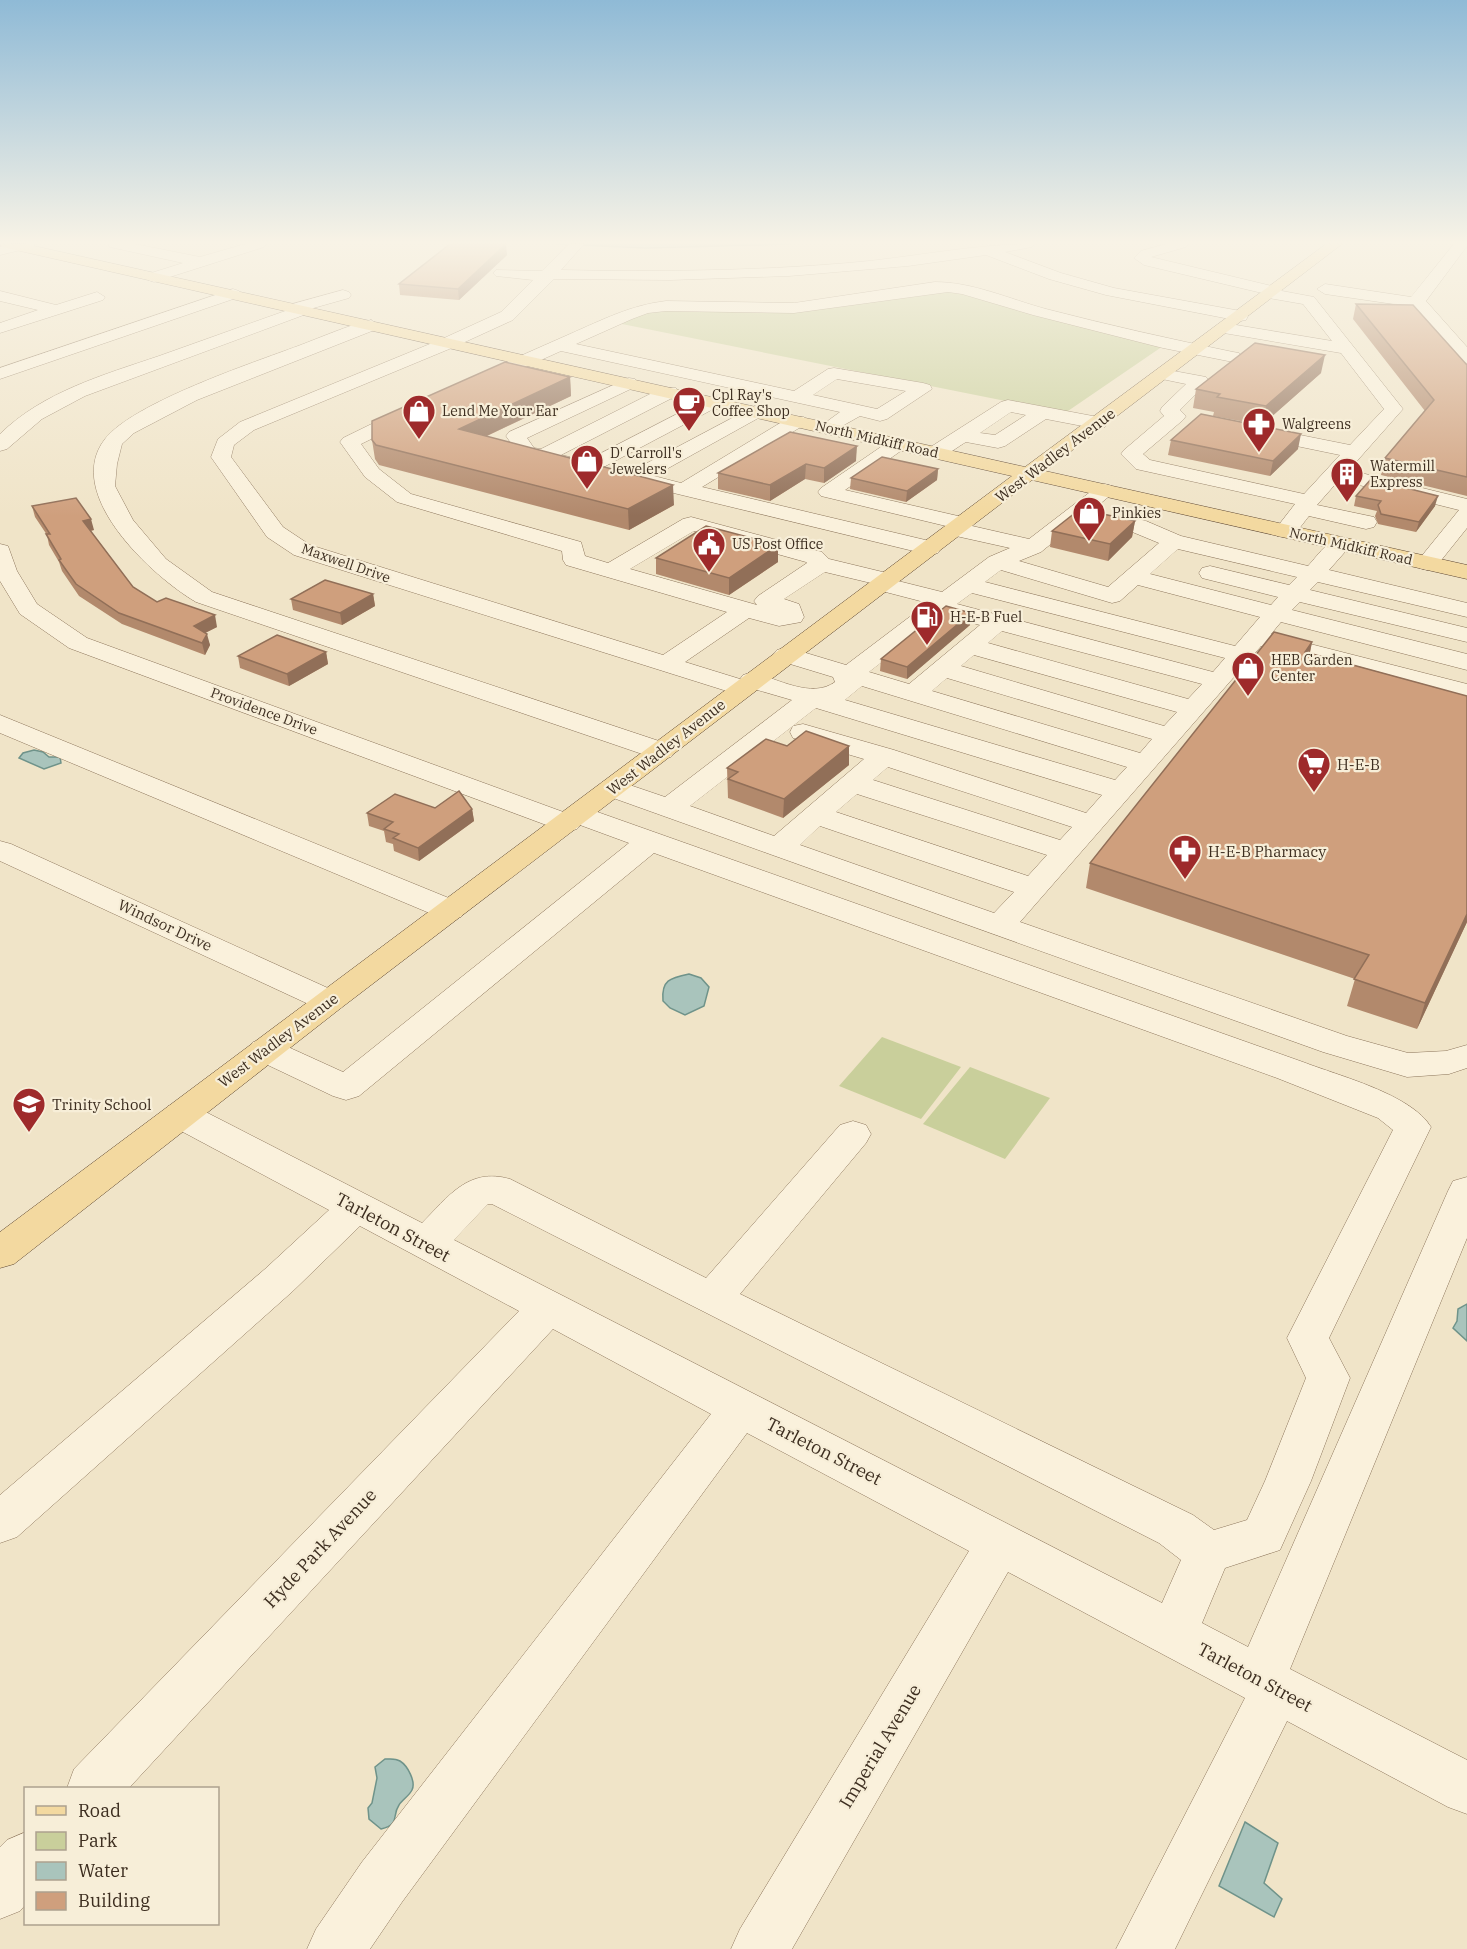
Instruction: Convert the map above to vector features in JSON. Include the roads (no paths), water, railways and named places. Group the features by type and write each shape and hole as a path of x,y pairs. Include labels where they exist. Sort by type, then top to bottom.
{"main road":[{"name":"North Midkiff Road","path":"414,335 1467,572"},
{"name":"West Wadley Avenue","path":"0,1253 329,1001 573,819 747,684 1215,335"}],"street":[{"path":"0,374 114,335"},
{"path":"0,445 12,431 65,399 111,379 229,335"},
{"path":"345,335 176,401 132,426 114,440 104,478 105,486 142,550 204,597 661,751"},
{"name":"Maxwell Drive","path":"466,335 247,426 225,443 221,457 275,532 303,550 666,664 812,698 1120,791"},
{"path":"453,393 533,362 591,335"},
{"path":"1133,335 1233,357"},
{"path":"1257,335 1352,355"},
{"path":"1285,531 1306,504 1394,409 1336,335"},
{"path":"1446,335 1467,358"},
{"path":"1198,420 1176,416 1169,411 1200,381 1249,344 1352,355"},
{"path":"567,347 775,393 880,415 923,389 834,373 797,397"},
{"path":"575,371 610,356"},
{"path":"602,377 636,362"},
{"path":"1163,374 1200,381"},
{"path":"628,383 516,436 527,452 543,456 602,461 684,490 930,548"},
{"path":"602,461 734,383"},
{"path":"543,456 669,392"},
{"path":"638,472 718,428 728,427 775,393"},
{"path":"433,402 350,442 372,473 404,498 573,547 574,560 779,619 792,617 826,625"},
{"path":"828,428 857,410"},
{"path":"936,452 962,435 998,442 1043,412 1098,423"},
{"path":"1176,416 1131,454 1143,465 1306,504 1366,522"},
{"path":"684,490 796,421"},
{"path":"1232,427 1354,452"},
{"path":"898,444 828,492 1033,547"},
{"path":"1334,474 1467,505"},
{"path":"1366,522 1359,513 1378,484"},
{"path":"669,808 812,698 833,696 851,683 845,678 966,584 997,562 1033,547 1105,490"},
{"path":"1121,522 1163,504"},
{"path":"1076,512 1121,522 1174,541 1467,610"},
{"path":"1427,563 1467,514"},
{"path":"1000,926 1219,681 1261,627 1347,545 1366,522"},
{"path":"611,571 692,524 814,557 821,564 885,582 998,622 1219,681"},
{"path":"1171,564 1174,541"},
{"path":"997,562 1123,598 1133,577 1171,564"},
{"name":"Providence Drive","path":"2,564 28,609 78,643 573,819 650,841 1290,1070 1391,1109 1413,1127 1308,1338 1328,1378 1288,1481 1263,1535 1208,1553"},
{"path":"792,617 791,609 766,601 821,564"},
{"path":"1171,564 1261,627 1467,635"},
{"path":"1133,577 1261,627 1467,692"},
{"path":"966,584 1261,627 1467,662"},
{"path":"666,664 745,610"},
{"path":"913,694 998,622"},
{"path":"969,646 1194,709"},
{"path":"786,655 1145,763"},
{"path":"942,669 1170,736"},
{"path":"0,723 450,910"},
{"path":"778,724 1091,824"},
{"path":"779,847 884,756"},
{"path":"854,783 1066,852"},
{"path":"612,788 1335,1044 1407,1065 1461,1065"},
{"path":"816,815 1034,888"},
{"path":"265,1050 346,1088 650,841"},
{"name":"Windsor Drive","path":"0,850 329,1001"},
{"name":"Tarleton Street","path":"181,1114 547,1308 1467,1788"},
{"path":"712,1299 853,1134"},
{"path":"425,1244 476,1193 496,1189 1176,1529 1208,1553 1173,1633"},
{"path":"1145,1949 1268,1684 1467,1191"},
{"path":"0,1523 279,1280 356,1207"},
{"name":"Hyde Park Avenue","path":"94,1787 547,1308"},
{"path":"336,1949 382,1882 741,1408"},
{"name":"Imperial Avenue","path":"760,1949 1000,1543"},
{"path":"0,1891 24,1862"}],"water":[{"path":"34,750 43,752 49,757 60,757 61,763 44,769 19,758 23,753"},
{"path":"689,974 701,978 709,987 704,1006 685,1015 670,1008 663,1001 663,994 668,981"},
{"path":"1467,1304 1467,1341 1453,1328 1457,1321 1458,1309"},
{"path":"385,1759 396,1759 403,1763 410,1774 413,1787 399,1805 391,1825 381,1829 369,1819 368,1808 372,1803 377,1778 375,1767"},
{"path":"1245,1822 1278,1843 1264,1883 1282,1899 1274,1917 1219,1886"}],"place":[{"name":"Cpl Ray's Coffee Shop","path":"689,432"},
{"name":"Lend Me Your Ear","path":"419,440"},
{"name":"Walgreens","path":"1259,453"},
{"name":"D' Carroll's Jewelers","path":"587,490"},
{"name":"Watermill Express","path":"1347,503"},
{"name":"Pinkies","path":"1089,542"},
{"name":"US Post Office","path":"709,573"},
{"name":"H-E-B Fuel","path":"927,646"},
{"name":"HEB Garden Center","path":"1248,697"},
{"name":"H-E-B","path":"1314,793"},
{"name":"H-E-B Pharmacy","path":"1185,880"},
{"name":"Trinity School","path":"29,1133"}]}
